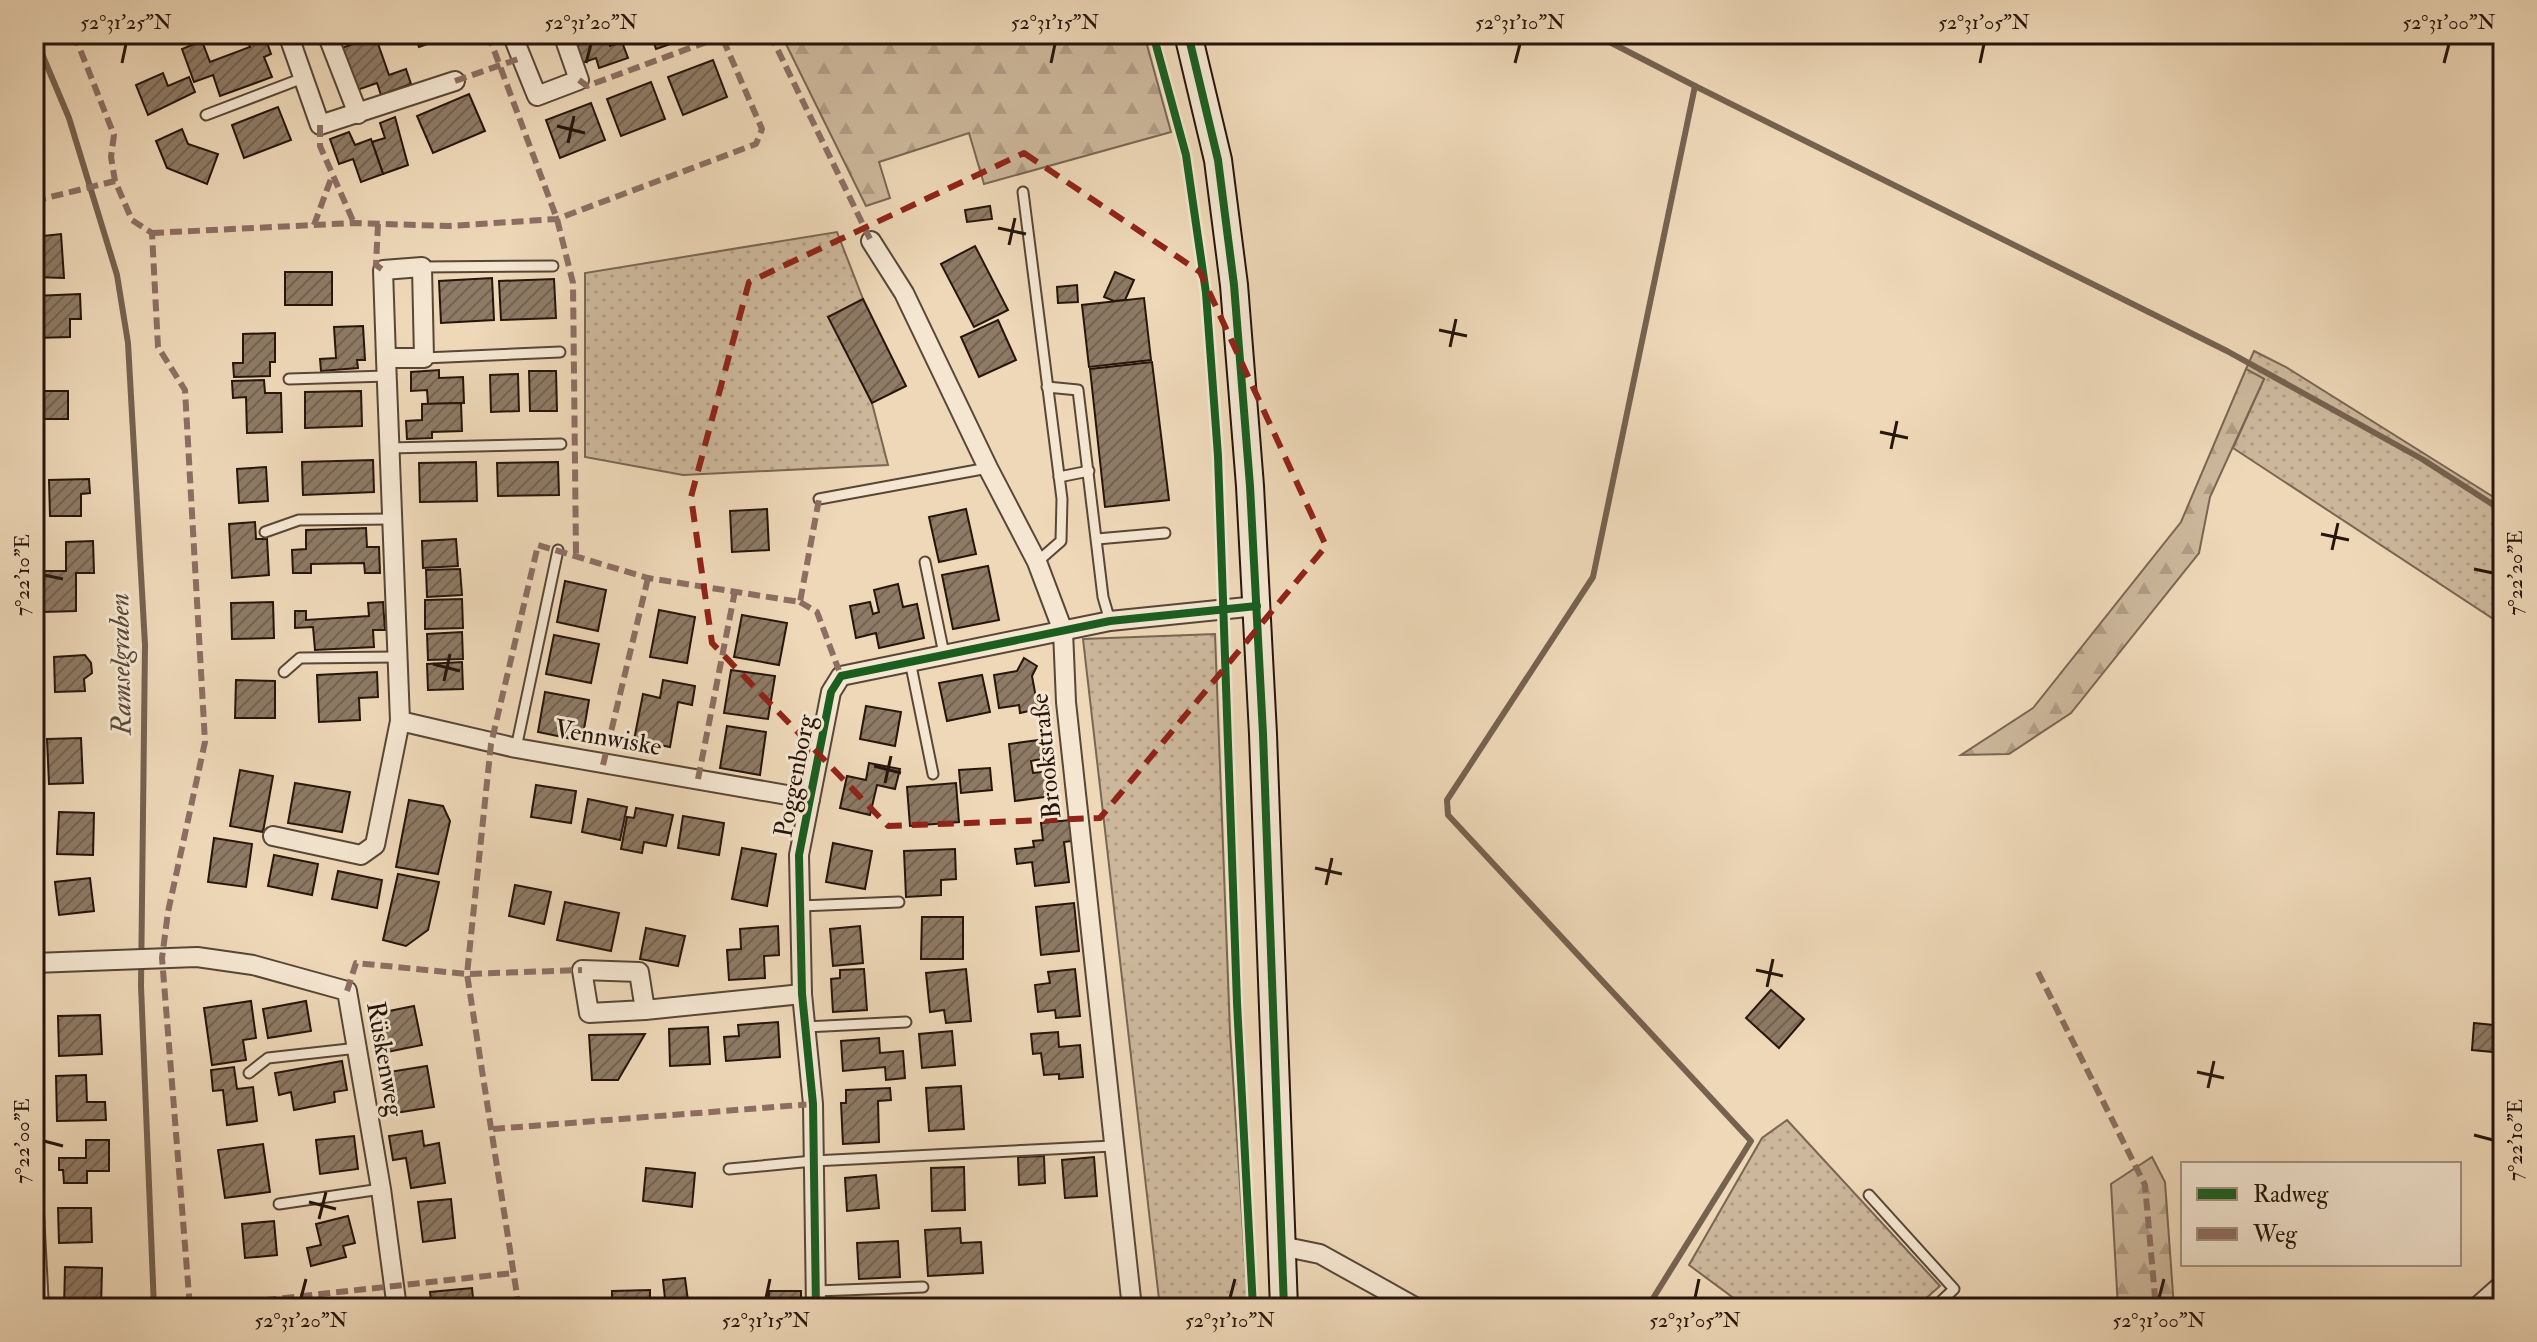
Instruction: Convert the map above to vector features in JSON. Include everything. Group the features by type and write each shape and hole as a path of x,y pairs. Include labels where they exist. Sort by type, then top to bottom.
{"street":[{"path":"288,34 320,125 455,81"},
{"path":"327,34 358,114"},
{"path":"512,34 537,96 579,80 563,34"},
{"path":"1188,34 1218,160 1234,285 1257,606 1284,1308"},
{"name":"Brookstraße","path":"871,241 904,293 1037,562 1063,631 1066,702 1132,1308"},
{"path":"273,836 361,855 375,845 400,721 389,448 386,367 383,270 422,267 424,358 386,367"},
{"name":"Poggenborg","path":"816,1300 813,1104 802,994 799,855 831,692 841,676 1110,621 1257,606"},
{"name":"Vennwiske","path":"400,721 516,748 810,799"},
{"name":"Rüskenweg","path":"34,963 197,957 253,965 347,991 381,1189 397,1308"},
{"path":"645,1010 802,994"},
{"path":"34,1213 37,1301"},
{"path":"1281,1246 1320,1254 1417,1308"},
{"path":"2476,1308 2503,1284"}],"lane":[{"path":"206,115 303,78"},
{"path":"1023,192 1062,499 1061,541 1037,562"},
{"path":"422,267 553,266"},
{"path":"424,358 560,352"},
{"path":"289,379 386,367"},
{"path":"1047,387 1078,390 1103,597 1110,621"},
{"path":"389,448 561,444"},
{"path":"819,499 988,468"},
{"path":"1059,477 1089,471"},
{"path":"265,532 299,520 392,519"},
{"path":"1097,539 1165,533"},
{"path":"516,748 558,550"},
{"path":"925,562 944,654"},
{"path":"284,672 300,658 397,657"},
{"path":"910,661 933,774"},
{"path":"800,906 899,902"},
{"path":"805,1027 906,1022"},
{"path":"249,1073 268,1058 358,1048"},
{"path":"729,1169 813,1161 1113,1146"},
{"path":"279,1204 381,1189"},
{"path":"1869,1195 1954,1289 1934,1308"},
{"path":"816,1300 923,1287"}],"highlighted area":[{"path":"1024,153 1200,272 1326,546 1100,818 888,826 712,643 691,497 749,282"}],"green space":[{"path":"781,34 1144,34 1171,132 984,184 969,133 879,162 890,198 866,206"},
{"path":"837,232 863,299 829,317 872,403 888,465 683,475 585,457 585,273"},
{"path":"2254,351 2286,367 2503,503 2503,608 2495,620 2233,448 2264,379 2246,369"},
{"path":"2246,369 2264,379 2210,497 2199,553 2071,713 2009,754 1961,755 2033,708 2181,522"},
{"path":"1215,634 1230,1032 1248,1308 1160,1308 1083,639"},
{"path":"1787,1120 1940,1286 1915,1308 1747,1308 1689,1265 1762,1138"},
{"path":"2152,1157 2165,1182 2174,1308 2118,1308 2111,1184"}],"building":[{"path":"245,34 264,34 271,54 264,57 272,77 220,96 213,75 194,82 182,49 202,41 210,62 250,47"},
{"path":"355,34 387,34 376,38 389,75 406,69 411,84 381,95 377,83 357,90 342,48 358,42"},
{"path":"414,34 440,34 442,39 419,47"},
{"path":"572,34 606,34 610,46 622,42 628,58 599,68 596,58 582,63"},
{"path":"651,34 664,34 668,45 656,49"},
{"path":"713,60 727,97 683,115 668,77"},
{"path":"163,73 168,86 189,77 195,92 148,115 136,85"},
{"path":"651,82 665,119 621,136 607,99"},
{"path":"469,94 485,131 433,153 417,116"},
{"path":"591,103 605,140 560,158 546,120"},
{"path":"278,107 291,140 244,158 232,125"},
{"path":"395,117 408,165 383,174 372,142 385,138 380,123"},
{"path":"182,129 188,144 218,154 207,184 167,168 156,141"},
{"path":"349,132 355,145 371,139 383,174 361,182 353,159 339,164 330,139"},
{"path":"990,206 992,219 967,222 965,210"},
{"path":"61,234 64,278 34,277 34,237"},
{"path":"975,246 1008,310 974,327 941,264"},
{"path":"285,272 332,272 332,305 285,305"},
{"path":"1115,272 1134,280 1125,300 1114,301 1104,297"},
{"path":"492,278 494,320 441,323 439,281"},
{"path":"554,279 556,318 501,320 499,281"},
{"path":"1077,285 1078,302 1058,303 1057,287"},
{"path":"80,294 81,319 70,319 70,337 35,338 34,296"},
{"path":"1144,298 1151,360 1089,367 1082,305"},
{"path":"863,299 906,386 872,403 828,317"},
{"path":"998,320 1016,360 979,377 961,337"},
{"path":"363,326 365,360 357,360 358,368 321,371 320,359 336,358 334,327"},
{"path":"275,333 275,362 270,362 270,376 234,377 233,363 243,363 243,334"},
{"path":"1152,362 1169,500 1105,507 1090,369"},
{"path":"439,370 439,378 463,377 464,403 428,404 427,390 411,391 411,372"},
{"path":"529,371 556,371 557,411 530,411"},
{"path":"518,374 519,411 491,412 490,375"},
{"path":"264,380 265,393 281,393 282,432 247,433 246,397 233,398 232,381"},
{"path":"42,391 68,391 68,419 42,419"},
{"path":"361,391 362,426 305,428 305,392"},
{"path":"461,403 462,431 432,432 432,438 407,439 406,421 422,420 422,404"},
{"path":"373,460 374,492 303,495 302,462"},
{"path":"476,462 477,501 420,502 419,463"},
{"path":"558,462 559,495 498,496 497,463"},
{"path":"266,467 268,501 239,503 237,469"},
{"path":"89,479 90,493 81,494 81,516 50,516 49,480"},
{"path":"767,509 769,550 732,552 730,511"},
{"path":"966,509 976,554 939,562 929,517"},
{"path":"255,522 256,539 267,539 269,575 232,578 229,524"},
{"path":"366,528 367,547 379,547 380,573 365,573 364,563 311,564 311,573 293,573 292,550 306,549 306,530"},
{"path":"456,539 458,566 423,568 422,541"},
{"path":"93,541 94,573 76,573 76,611 44,612 44,571 66,571 66,542"},
{"path":"988,566 999,620 953,629 942,575"},
{"path":"460,569 462,595 427,597 426,570"},
{"path":"565,581 606,590 598,631 557,622"},
{"path":"898,584 903,607 917,604 924,638 879,648 876,633 856,638 850,606 870,602 873,614 879,612 874,590"},
{"path":"462,599 463,628 425,629 425,600"},
{"path":"273,602 274,638 232,639 231,603"},
{"path":"383,602 385,630 373,630 374,647 315,650 313,627 295,628 295,611 306,611 306,620 369,616 368,603"},
{"path":"659,610 695,617 687,663 650,657"},
{"path":"742,615 787,623 779,665 734,657"},
{"path":"462,632 463,659 428,660 427,634"},
{"path":"554,635 599,644 591,683 546,674"},
{"path":"85,655 91,663 92,673 84,679 85,691 55,692 54,657"},
{"path":"1024,658 1037,666 1032,676 1038,709 1020,713 1019,705 999,708 994,675 1017,671"},
{"path":"462,662 463,689 428,690 427,664"},
{"path":"731,670 775,676 768,719 724,713"},
{"path":"377,672 378,697 359,698 360,720 319,722 317,675"},
{"path":"982,675 990,712 947,721 939,683"},
{"path":"236,680 275,681 275,718 235,718"},
{"path":"663,680 695,686 692,705 678,702 670,747 634,740 643,694 660,698"},
{"path":"545,692 589,700 582,741 538,732"},
{"path":"866,706 901,712 895,746 860,739"},
{"path":"727,726 766,732 760,775 720,768"},
{"path":"81,738 83,783 49,784 47,739"},
{"path":"1039,740 1041,759 1031,761 1033,773 1050,771 1053,796 1015,801 1009,744"},
{"path":"869,763 900,769 895,789 877,785 870,815 840,808 847,776 866,780"},
{"path":"990,768 992,790 961,793 959,770"},
{"path":"240,770 273,776 263,832 230,826"},
{"path":"295,783 350,792 342,832 288,823"},
{"path":"956,783 959,822 910,826 907,787"},
{"path":"536,785 576,791 571,823 531,817"},
{"path":"588,799 627,807 620,840 582,832"},
{"path":"409,800 443,806 450,821 438,874 396,867"},
{"path":"636,808 673,815 666,846 644,842 642,853 621,849 627,817 634,818"},
{"path":"59,812 94,813 93,855 57,854"},
{"path":"683,816 724,823 719,855 678,848"},
{"path":"1070,820 1072,841 1064,842 1069,882 1035,886 1032,862 1017,864 1015,849 1034,847 1033,841 1043,840 1041,823"},
{"path":"214,838 252,844 246,887 208,882"},
{"path":"833,843 872,851 865,889 826,882"},
{"path":"742,848 776,854 767,906 732,899"},
{"path":"955,849 956,879 941,880 941,895 906,897 904,851"},
{"path":"274,855 318,864 312,895 268,886"},
{"path":"338,871 382,880 377,908 332,899"},
{"path":"398,874 439,882 428,930 406,946 383,940"},
{"path":"90,878 94,911 59,915 55,882"},
{"path":"515,885 551,892 544,924 509,916"},
{"path":"565,902 619,913 611,951 557,940"},
{"path":"1074,903 1079,951 1041,955 1036,907"},
{"path":"922,917 963,917 963,959 921,959"},
{"path":"778,926 779,955 764,956 765,978 729,980 727,950 741,949 740,929"},
{"path":"860,926 863,963 833,966 830,929"},
{"path":"646,928 685,936 678,966 640,959"},
{"path":"864,969 867,1010 833,1012 831,979 840,978 840,970"},
{"path":"966,969 971,1021 946,1023 944,1010 930,1012 926,973"},
{"path":"1075,969 1080,1016 1056,1018 1055,1010 1038,1012 1035,985 1050,983 1048,972"},
{"path":"1771,990 1804,1019 1779,1048 1746,1018"},
{"path":"251,1001 256,1038 243,1040 246,1060 212,1065 204,1008"},
{"path":"306,1001 311,1031 268,1038 263,1009"},
{"path":"414,1006 422,1045 382,1053 374,1014"},
{"path":"100,1015 102,1054 59,1056 58,1016"},
{"path":"778,1022 780,1057 726,1061 724,1037 739,1036 738,1025"},
{"path":"2474,1023 2503,1026 2503,1053 2472,1050"},
{"path":"708,1027 710,1064 670,1066 669,1029"},
{"path":"952,1031 955,1065 922,1068 919,1034"},
{"path":"1058,1032 1059,1047 1080,1045 1083,1077 1059,1079 1059,1074 1044,1075 1041,1053 1033,1054 1031,1034"},
{"path":"645,1034 618,1080 592,1080 589,1035"},
{"path":"879,1038 880,1053 903,1051 905,1078 886,1080 885,1067 843,1071 841,1041"},
{"path":"342,1061 347,1090 334,1092 335,1102 294,1110 291,1092 279,1095 275,1073"},
{"path":"427,1066 434,1107 395,1113 389,1072"},
{"path":"234,1067 237,1089 253,1087 257,1121 227,1125 223,1090 213,1091 211,1070"},
{"path":"86,1075 87,1102 105,1102 106,1120 57,1121 56,1076"},
{"path":"961,1086 964,1129 929,1131 926,1088"},
{"path":"890,1088 891,1100 878,1101 879,1142 843,1144 841,1103 846,1103 846,1090"},
{"path":"422,1131 424,1146 439,1143 445,1183 411,1188 406,1158 393,1160 389,1136"},
{"path":"354,1136 358,1169 320,1174 316,1140"},
{"path":"86,1140 109,1140 109,1171 87,1171 87,1183 64,1183 59,1158 86,1158"},
{"path":"263,1144 270,1192 225,1198 218,1150"},
{"path":"1044,1156 1045,1183 1019,1185 1018,1157"},
{"path":"1094,1157 1097,1196 1065,1198 1062,1160"},
{"path":"964,1167 965,1210 932,1211 931,1168"},
{"path":"646,1168 695,1173 692,1207 643,1201"},
{"path":"876,1175 879,1208 847,1211 845,1178"},
{"path":"451,1199 455,1238 423,1242 418,1202"},
{"path":"58,1208 91,1208 92,1242 59,1243"},
{"path":"348,1216 355,1243 343,1246 346,1257 311,1266 307,1248 321,1245 316,1224"},
{"path":"274,1221 277,1255 245,1258 242,1224"},
{"path":"960,1228 961,1243 981,1242 983,1273 928,1276 925,1230"},
{"path":"898,1241 900,1277 859,1279 857,1243"},
{"path":"65,1267 102,1268 101,1308 64,1308"},
{"path":"685,1278 688,1301 710,1299 710,1308 666,1308 663,1280"},
{"path":"472,1288 474,1308 432,1308 430,1292"},
{"path":"650,1290 650,1308 612,1308 612,1291"},
{"path":"769,1291 801,1291 801,1308 769,1308"},
{"path":"937,1298 965,1299 965,1308 937,1308"}],"waterway":[{"path":"1594,34 1695,86 1593,577 1447,800 1448,815 1751,1141 1647,1308"},
{"name":"Ramselgraben","path":"34,35 69,118 117,275 128,343 145,645 141,986 154,1308"},
{"path":"1695,86 2227,351 2422,459 2503,511"}],"marked path":[{"path":"74,34 114,135 111,157 115,181 132,220 152,233 158,347 185,390 205,742 168,912 162,958 190,1308"},
{"path":"488,34 557,219 573,283 576,554"},
{"path":"579,80 587,86 728,34"},
{"path":"770,34 871,241"},
{"path":"152,233 354,223 449,226 557,219 756,144 762,129 722,37"},
{"path":"455,81 521,58"},
{"path":"320,125 320,146 354,223"},
{"path":"314,225 332,176"},
{"path":"34,201 115,181"},
{"path":"378,224 376,265 383,270"},
{"path":"519,1308 467,974 491,744 538,545 648,578 800,602 819,499"},
{"path":"603,765 648,578"},
{"path":"698,779 735,591"},
{"path":"800,602 817,612 841,676"},
{"path":"347,991 356,963 467,974 582,970"},
{"path":"2038,972 2145,1185 2156,1308"},
{"path":"493,1129 813,1104"},
{"path":"193,1308 513,1273"}],"cycle path":[{"path":"1153,34 1186,155 1206,293 1218,456 1237,1003 1253,1308"},
{"path":"1188,34 1218,160 1234,285 1250,486 1263,734 1284,1308"},
{"path":"816,1308 813,1104 802,994 799,855 831,692 841,676 1110,621 1257,606"}]}
